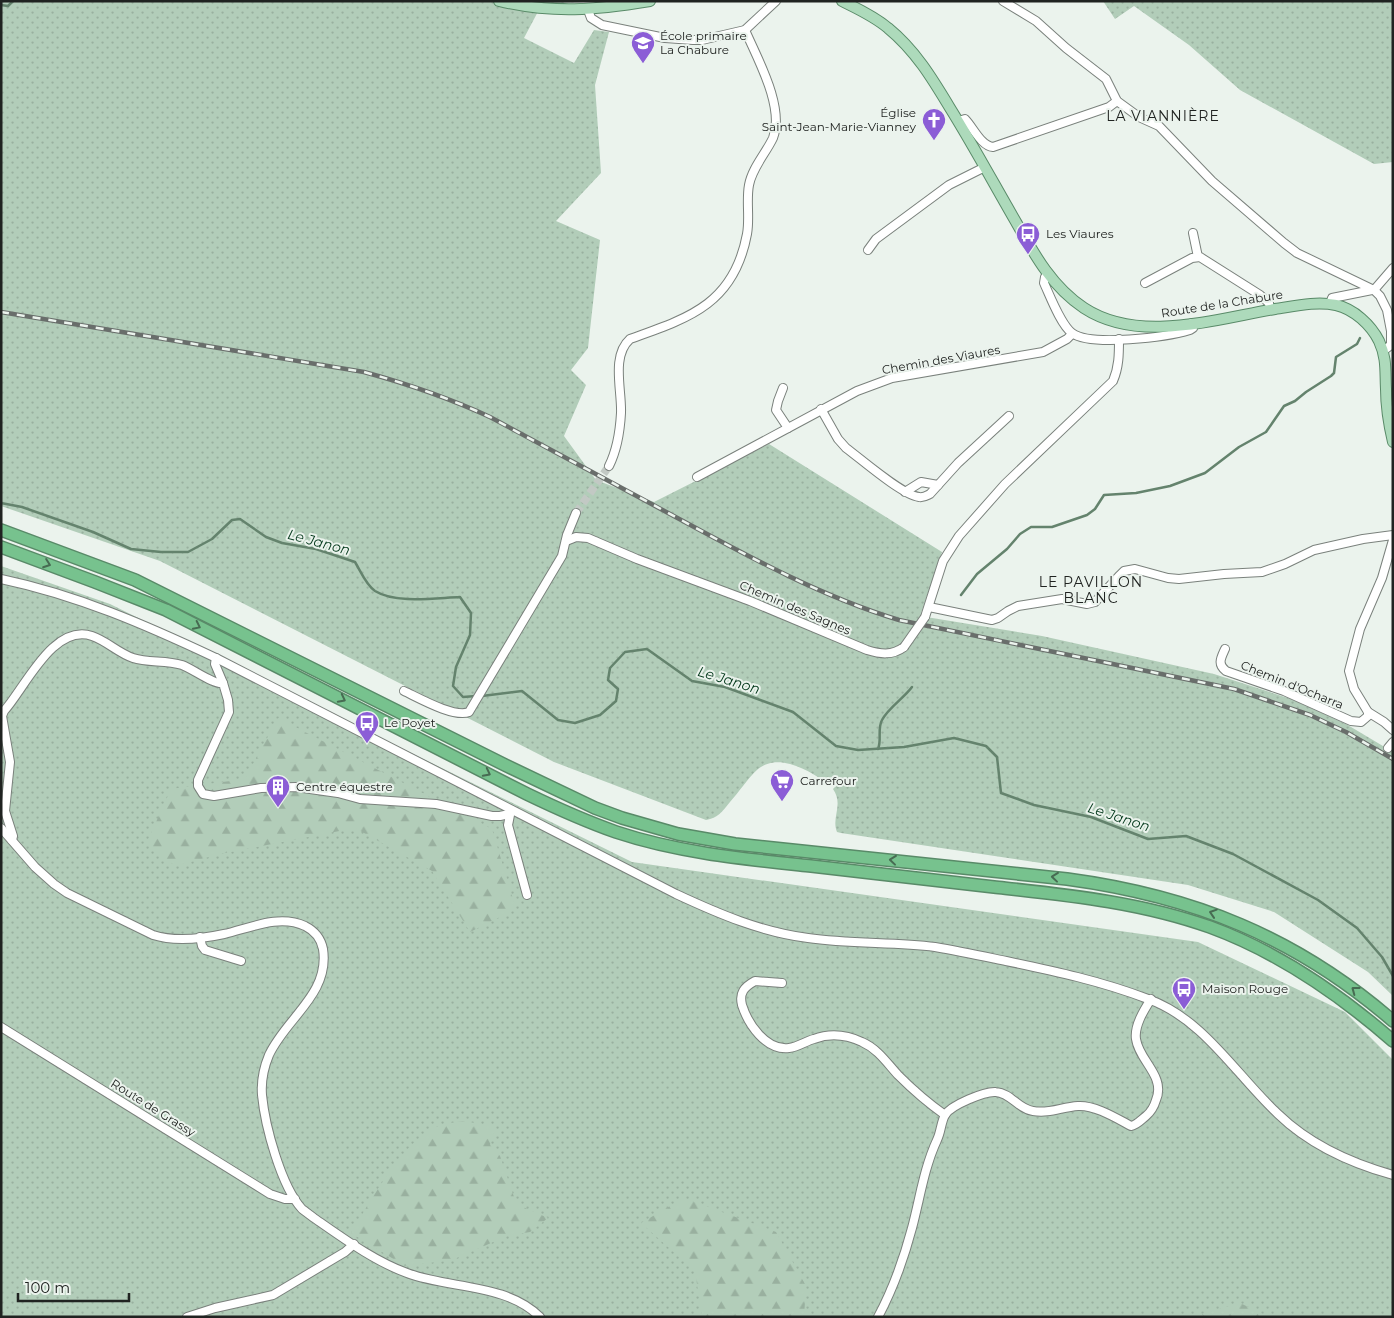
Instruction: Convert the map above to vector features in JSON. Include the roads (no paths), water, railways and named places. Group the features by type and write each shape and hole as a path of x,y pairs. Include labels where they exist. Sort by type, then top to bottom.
{"highway":[{"path":"1,530 135,580 513,769 595,808 622,818 678,834 735,844 1067,878 1096,882 1156,895 1219,915 1268,936 1334,974 1393,1021"},
{"path":"1,547 166,610 535,798 574,816 616,832 703,853 1062,894 1148,908 1210,928 1259,948 1329,990 1365,1016 1393,1041"}],"main road":[{"path":"499,1 543,10 588,10 650,1"},
{"name":"Route de la Chabure","path":"842,1 870,15 887,27 902,41 931,75 1039,262 1058,286 1083,308 1107,320 1139,327 1192,323 1302,305 1330,304 1344,308 1357,315 1374,332 1386,359 1387,408 1393,442"}],"street":[{"path":"588,10 591,18 597,23 608,27 665,38 702,40 745,30 776,1"},
{"path":"1003,1 1036,21 1066,48 1106,79 1117,101 1138,116 1159,126 1212,181 1262,226 1297,253 1374,290 1384,303 1390,323 1390,345 1383,351"},
{"path":"609,466 614,456 620,427 619,364 625,344 630,339 691,315 711,302 730,278 742,252 748,228 749,184 773,138 776,127 776,114 772,98 745,30"},
{"path":"959,121 964,119 983,142 993,147 1109,107 1117,101"},
{"path":"868,250 876,239 948,185 985,167"},
{"path":"1193,233 1198,256"},
{"path":"1145,283 1198,256 1260,295 1268,302 1270,310"},
{"path":"1330,304 1332,298 1374,290 1393,268"},
{"path":"1048,274 1044,282 1063,321 1072,334 1088,340 1162,336 1184,332 1193,328 1192,323"},
{"name":"Chemin des Viaures","path":"697,477 854,391 892,378 1043,352 1067,340 1072,334"},
{"name":"Chemin des Sagnes","path":"566,541 576,537 588,538 637,559 750,601 867,650 889,654 897,652 904,647 925,617 943,561 959,536 1005,484 1113,381 1118,366 1119,339"},
{"path":"784,388 776,410 788,428"},
{"path":"821,409 838,439 846,448 905,492 918,497 930,494 958,463 1009,416"},
{"path":"905,492 921,482 938,485"},
{"path":"404,691 459,714 468,712 562,556 576,513"},
{"path":"929,608 992,620 1018,606 1062,599 1088,604 1095,602 1120,575 1129,570 1134,569 1179,579 1262,572 1285,564 1314,550 1363,539 1393,535"},
{"name":"Chemin d'Ocharra","path":"1393,540 1382,578 1360,629 1349,671 1354,689 1368,712 1393,730"},
{"path":"1,579 55,592 128,618 216,658 510,812 676,894 725,916 762,929 807,938 849,943 905,945 956,951 1094,980 1151,999 1174,1012 1200,1032 1278,1114 1299,1133 1320,1147 1346,1159 1393,1175"},
{"path":"12,840 13,836 5,810 10,762 2,716 52,647 58,642 83,635 91,636 132,658 175,663 195,670 219,684 223,683"},
{"name":"Chemin d'Ocharra","path":"1225,649 1220,663 1221,667 1226,671 1284,692 1351,721 1362,722 1368,716 1368,712"},
{"path":"216,658 215,664 228,700 228,712 198,780 199,791 203,794 214,796 261,788 296,787 338,793 360,799 436,804 492,816 500,816 510,812"},
{"path":"510,812 508,819 510,833 527,895"},
{"path":"1,828 44,876 67,893 164,939 200,938 281,921 306,926 318,936 322,944 323,969 319,982 300,1012 276,1043 269,1055 263,1076 262,1094 268,1129 281,1169 295,1199 314,1218 392,1267 422,1278 506,1296 531,1309 540,1317"},
{"path":"200,938 202,946 206,950 241,961"},
{"path":"782,983 755,981 742,991 740,998 749,1021 772,1046 789,1048 826,1036 850,1037 863,1042 875,1049 912,1088 945,1115"},
{"path":"878,1317 904,1256 925,1170 938,1139 945,1115 965,1102 986,1093 995,1092 1004,1093 1026,1110 1044,1112 1085,1106 1094,1108 1131,1126 1136,1125 1152,1110 1158,1096 1159,1087 1155,1076 1136,1039 1139,1022 1151,999"},
{"name":"Route de Grassy","path":"1,1027 270,1194 284,1199 295,1199"},
{"path":"187,1317 215,1308 273,1295 345,1252 354,1244"}],"waterway":[{"path":"1,5 8,6 13,1"},
{"path":"961,595 977,574 1007,549 1020,534 1031,527 1052,527 1087,515 1095,509 1104,495 1136,493 1170,486 1205,473 1239,447 1266,432 1284,406 1295,401 1331,376 1334,373 1336,357 1357,344 1360,338"},
{"name":"Le Janon","path":"1,503 22,507 93,532 131,549 161,552 188,552 212,539 232,520 240,519 266,537 282,543 316,549 355,562 369,585 375,591 384,595 405,599 460,597 471,613 470,635 456,667 453,686 463,697 476,696"},
{"name":"Le Janon","path":"482,696 522,691 558,720 575,723 600,715 616,701 618,689 608,680 610,668 625,652 647,649 692,681 725,687 793,712 836,746 858,750 904,747 954,738 986,746 997,757 1001,793 1034,805 1091,817 1148,839 1186,836 1233,854 1318,900 1357,928 1382,957 1393,976"},
{"path":"878,749 882,720 888,711 912,687"}],"tunnel":[{"path":"576,513 609,466"}],"railway":[{"path":"1,312 364,372 412,387 490,417 789,576 871,611 899,620 1234,689 1310,715 1346,732 1393,759"}],"place":[{"name":"École primaire La Chabure","path":"643,64"},
{"name":"Église Saint-Jean-Marie-Vianney","path":"934,141"},
{"name":"Les Viaures","path":"1028,255"},
{"name":"Le Poyet","path":"367,744"},
{"name":"Carrefour","path":"782,802"},
{"name":"Centre équestre","path":"278,808"},
{"name":"Maison Rouge","path":"1184,1010"}],"district":[{"name":"LA VIANNIÈRE","path":"1163,116"},
{"name":"LE PAVILLON BLANC","path":"1091,590"}]}
